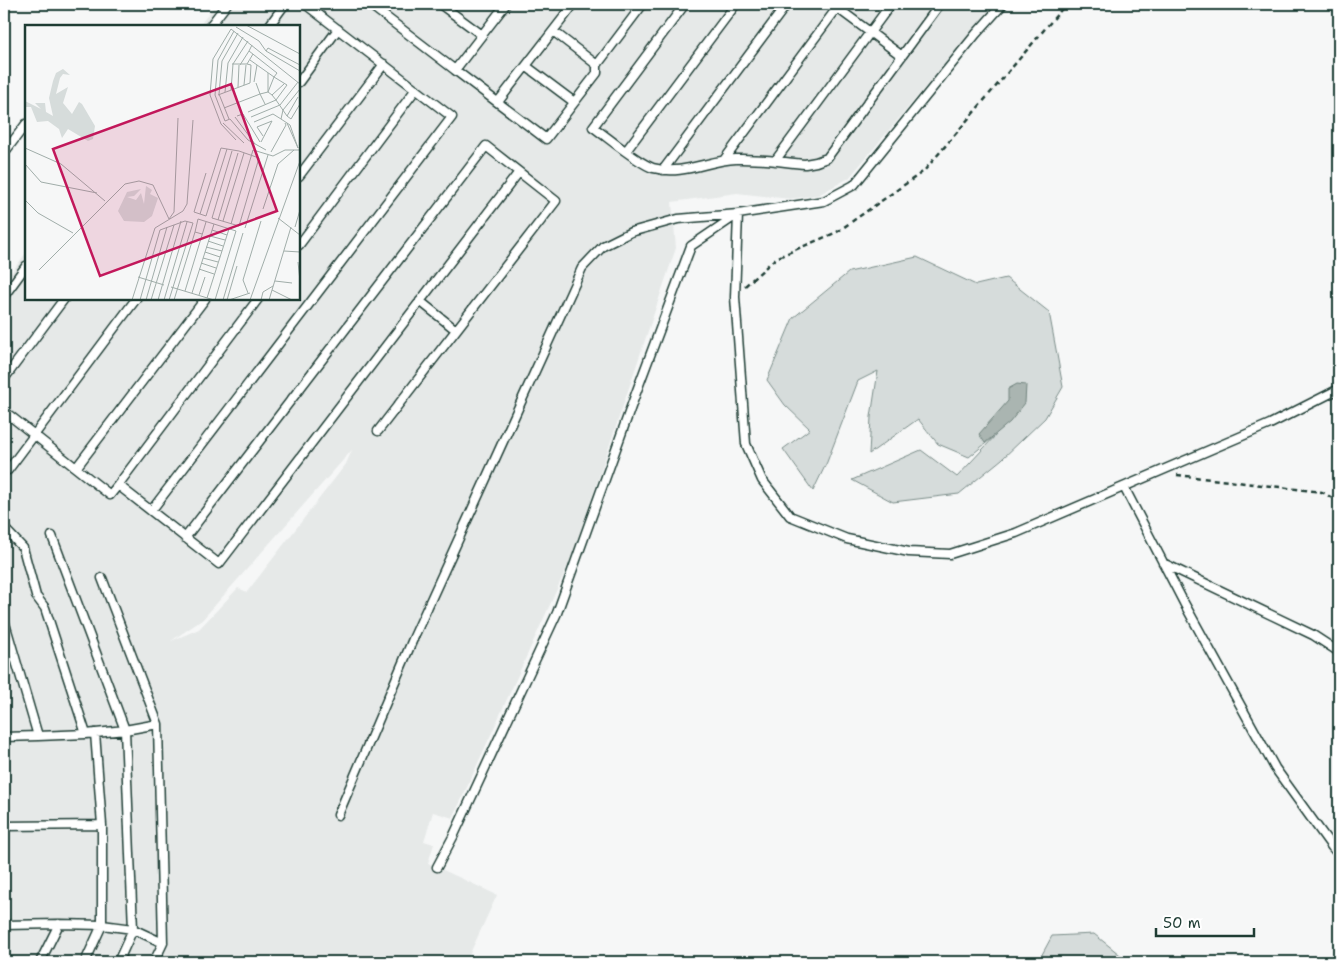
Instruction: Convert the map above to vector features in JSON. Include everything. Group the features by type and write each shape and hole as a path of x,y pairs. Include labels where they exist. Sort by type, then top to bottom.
{"lane":[{"path":"211,25 227,4"},
{"path":"269,25 285,4"},
{"path":"151,511 452,117 304,4"},
{"path":"370,4 546,139 597,73 597,65 643,4"},
{"path":"440,4 482,35"},
{"path":"455,70 506,4"},
{"path":"498,102 574,4"},
{"path":"685,4 593,127 651,168 663,170 684,169 737,159 805,164 826,158 940,4"},
{"path":"626,151 736,4"},
{"path":"663,170 787,4"},
{"path":"775,161 890,4"},
{"path":"338,816 413,639 582,268 603,246 631,232 678,219 738,214 824,201 854,185 976,34 1003,4"},
{"path":"724,160 836,5 902,56"},
{"path":"300,81 338,30"},
{"path":"553,31 597,65"},
{"path":"300,175 384,64"},
{"path":"526,66 574,102"},
{"path":"300,244 416,89"},
{"path":"4,153 25,125"},
{"path":"185,538 486,146 556,201 378,431"},
{"path":"118,485 219,564 519,172"},
{"path":"738,214 735,294 746,444 762,480 790,516 847,539 909,552 950,554 1016,533 1270,424 1339,389"},
{"path":"437,867 459,826 557,614 691,246 738,214"},
{"path":"4,296 25,267"},
{"path":"4,379 63,300"},
{"path":"4,466 8,470 135,300"},
{"path":"76,468 204,300"},
{"path":"4,411 110,495 257,300"},
{"path":"420,301 456,330"},
{"path":"1124,487 1275,768 1339,855"},
{"path":"4,528 23,548 36,596 45,608 86,734"},
{"path":"52,536 125,730 133,929 118,962"},
{"path":"1163,562 1313,635 1339,652"},
{"path":"102,578 158,724 163,943 154,962"},
{"path":"4,620 38,736"},
{"path":"4,737 86,734 158,724"},
{"path":"85,962 102,925 102,825 95,733"},
{"path":"4,826 102,825"},
{"path":"40,962 58,924"},
{"path":"4,934 6,925 102,925 133,929 163,943"}],"path":[{"path":"735,294 776,258 837,232 924,171 1066,4"},
{"path":"1176,475 1322,492 1339,502"}],"shaded area":[{"path":"216,4 995,4 849,178 818,195 790,199 737,193 672,202 676,248 573,554 453,818 433,812 424,841 434,844 428,863 497,895 466,962 4,962 4,282 25,254 25,300 300,300 300,25 200,25","holes":["352,450 346,464 247,592 238,588 199,629 171,641 202,620"]},
{"path":"917,257 976,285 1006,278 1049,312 1063,387 1045,418 1002,459 959,494 893,502 852,480 921,450 957,477 996,435 969,457 938,444 918,419 869,454 871,417 878,371 858,381 827,462 813,491 783,449 810,429 785,405 767,380 793,318 849,272"},
{"path":"1017,384 1026,385 1025,403 1010,422 985,443 979,434 1008,401 1008,389"},
{"path":"1094,934 1129,962 1038,962 1052,936"}]}
